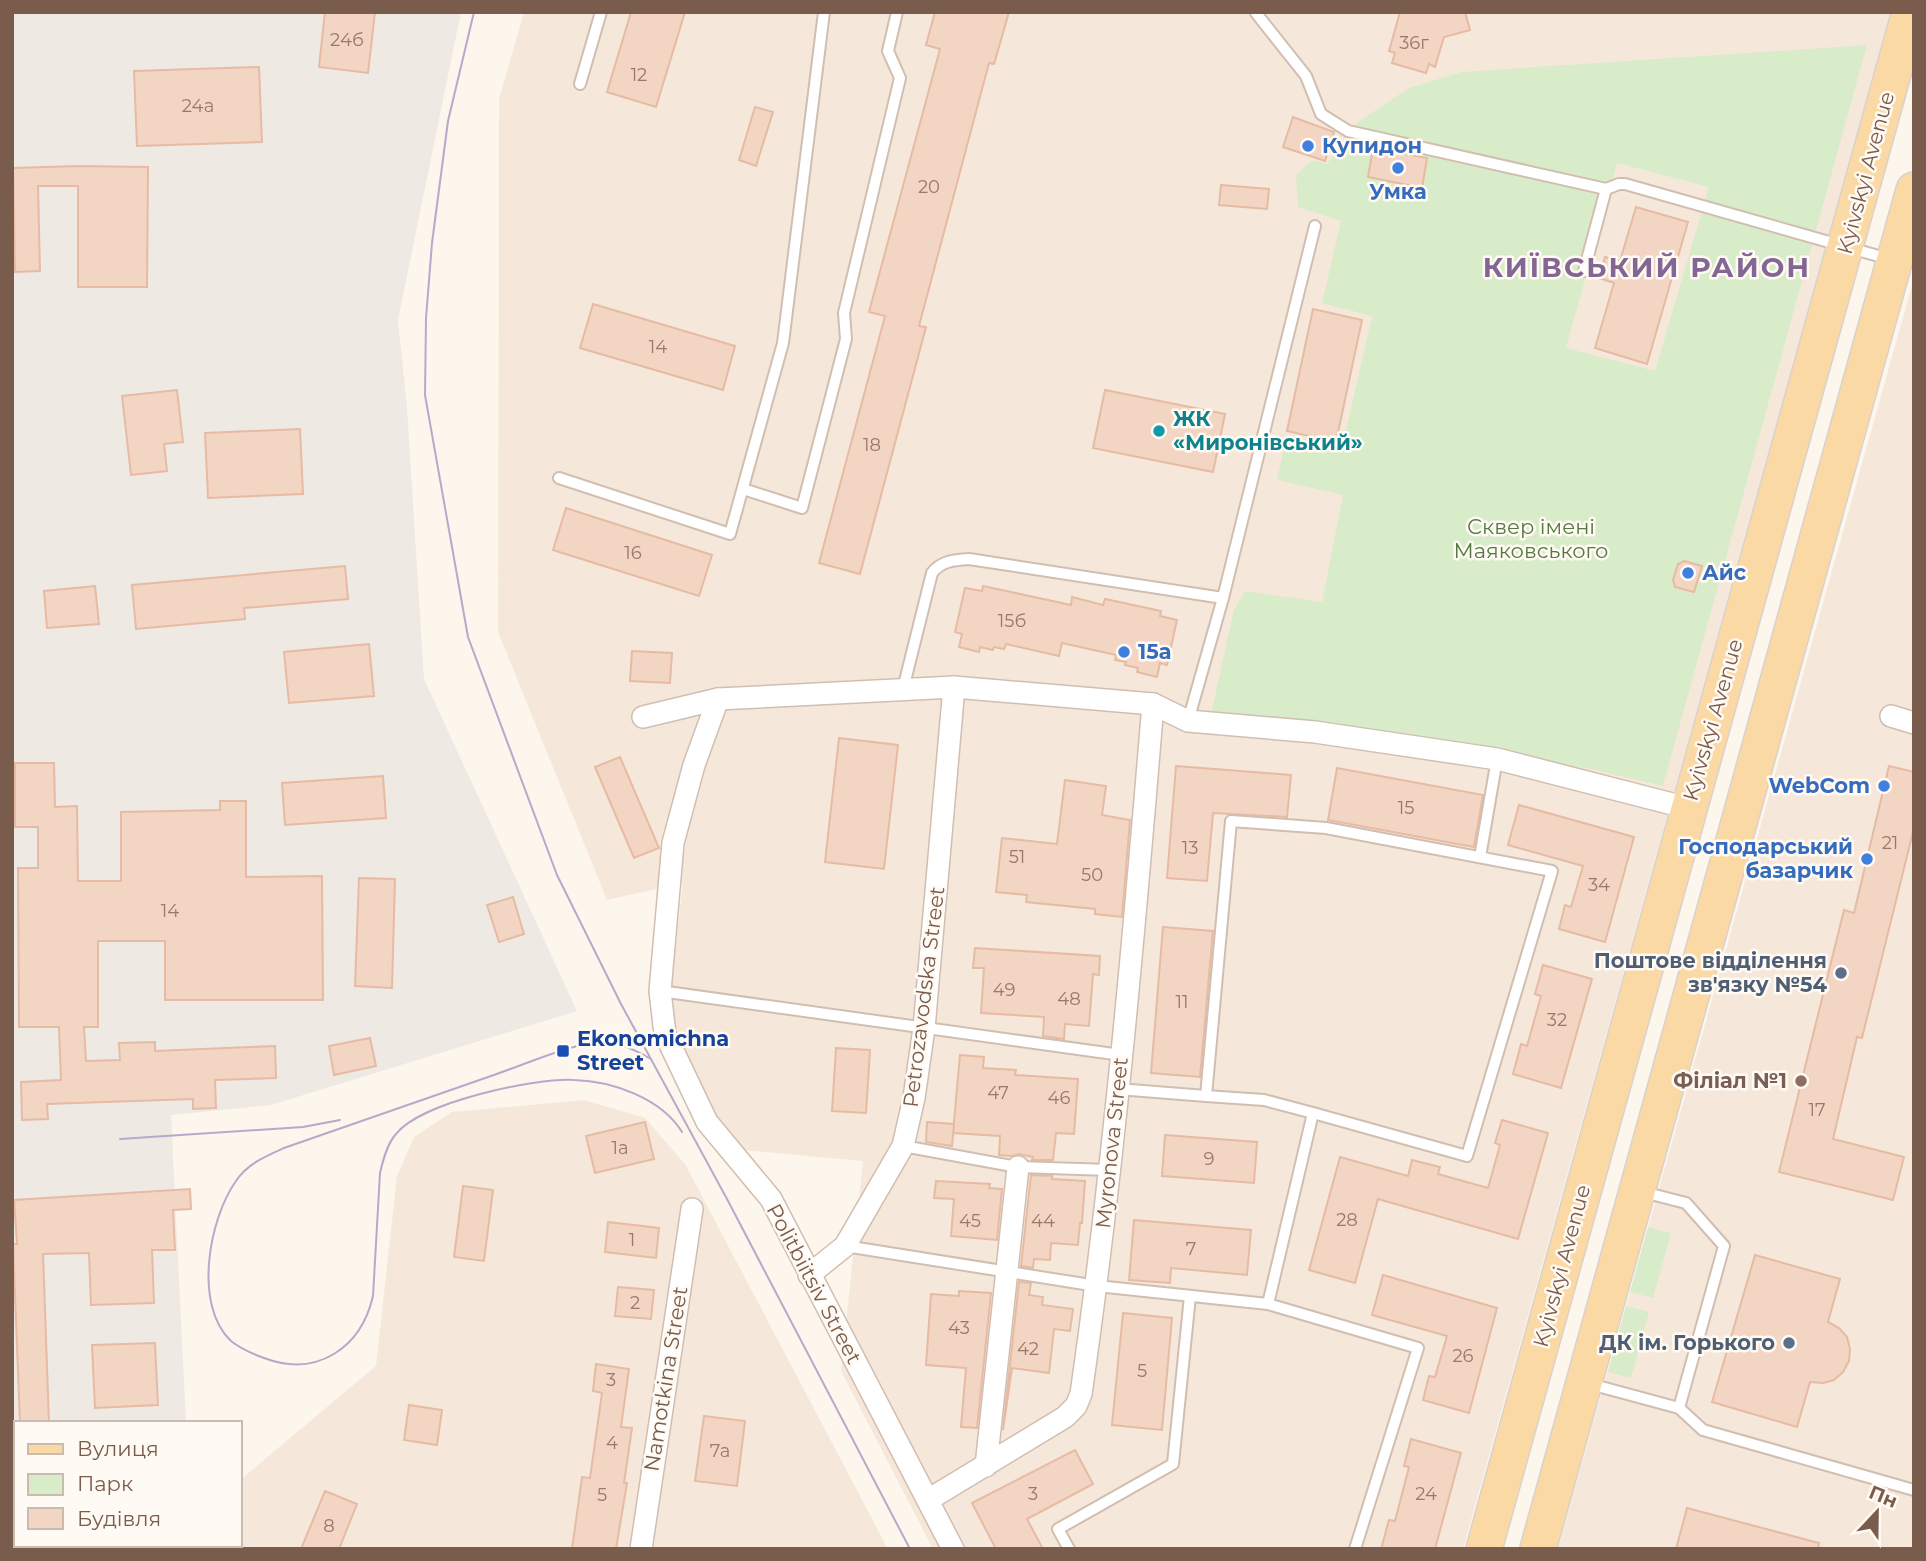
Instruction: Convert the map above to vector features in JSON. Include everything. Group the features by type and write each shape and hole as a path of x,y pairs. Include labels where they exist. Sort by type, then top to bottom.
{"main road":[{"name":"Kyivskyi Avenue","path":"1484,1549 1910,12"},
{"path":"1538,1549 1914,190"}],"street":[{"path":"643,716 718,699 954,687 1153,704 1188,721 1315,732 1497,759 1688,808"},
{"name":"Petrozavodska Street","path":"809,1275 845,1246 903,1146 914,1098 924,1028 954,687"},
{"name":"Politbiitsiv Street","path":"718,699 694,765 673,842 660,991 665,1034 707,1122 771,1199 953,1549"},
{"name":"Myronova Street","path":"928,1500 1065,1417 1076,1406 1082,1394 1110,1170 1153,704"},
{"path":"1891,716 1914,723"},
{"path":"986,1466 1018,1167"},
{"name":"Namotkina Street","path":"641,1549 692,1209"}],"lane":[{"path":"580,84 601,12"},
{"path":"559,478 730,534 783,343 824,12"},
{"path":"743,489 802,508 846,339 844,313 900,78 888,51 897,12"},
{"path":"1256,12 1306,76 1321,114 1348,131 1606,189 1625,184 1894,261"},
{"path":"1584,271 1606,189"},
{"path":"1188,721 1223,598 1315,226"},
{"path":"903,689 932,573 938,565 955,560 969,559 1223,598"},
{"path":"1480,857 1497,759"},
{"path":"1118,1088 1206,1096 1264,1100 1467,1156 1552,871 1326,828 1231,821 1206,1096"},
{"path":"660,991 1121,1055"},
{"path":"1268,1304 1312,1113"},
{"path":"903,1146 1018,1167 1110,1170"},
{"path":"1637,1191 1686,1203 1724,1246 1679,1408"},
{"path":"845,1246 1097,1286 1268,1304 1418,1348 1356,1549"},
{"path":"1069,1549 1058,1529 1174,1464 1190,1296"},
{"path":"1584,1383 1679,1408 1703,1430 1914,1490"}],"shaded area":[{"path":"12,12 461,12 398,320 407,407 424,679 577,1011 271,1105 171,1115 186,1421 14,1421 12,1480"},
{"path":"524,12 1891,12 1463,1549 933,1549 841,1371 863,1161 743,1150 715,1118 671,1032 669,1004 683,883 607,900 498,632 499,99"},
{"path":"1914,278 1914,1549 1558,1549"},
{"path":"584,1100 645,1118 685,1164 888,1549 208,1549 242,1547 242,1478 376,1366 397,1176 414,1137 452,1112"}],"green space":[{"name":"Сквер імені Маяковського","path":"1867,45 1663,786 1591,769 1211,714 1234,610 1245,591 1322,602 1343,495 1277,480 1287,435 1342,448 1372,316 1322,303 1341,221 1298,207 1296,175 1313,160 1327,164 1357,123 1409,88 1462,72","holes":["1617,163 1709,187 1655,371 1566,348"]},
{"path":"1648,1227 1671,1233 1653,1298 1630,1292"},
{"path":"1626,1306 1649,1312 1631,1378 1608,1372"}],"building":[{"path":"325,12 375,12 368,73 319,67"},
{"path":"631,12 685,12 656,107 607,92"},
{"path":"935,12 1009,12 994,64 989,63 919,326 926,327 860,574 819,563 885,316 869,312 940,49 926,45"},
{"path":"1400,12 1465,12 1470,30 1444,37 1435,67 1429,64 1426,73 1392,63 1395,53 1389,51"},
{"path":"259,67 262,142 137,146 134,71"},
{"path":"755,107 773,112 756,166 739,160"},
{"path":"1293,117 1334,132 1325,161 1283,147"},
{"name":"Умка","path":"1373,148 1427,158 1422,188 1368,177"},
{"path":"148,167 147,287 78,287 78,186 38,186 40,271 15,272 13,168"},
{"path":"1221,185 1269,189 1267,209 1219,205"},
{"path":"1636,207 1688,222 1647,364 1595,348 1614,283 1599,278 1605,257 1620,261"},
{"path":"593,304 735,346 723,390 580,348"},
{"path":"1313,309 1362,320 1336,442 1287,431"},
{"path":"177,390 183,442 164,444 167,471 131,475 122,396"},
{"name":"ЖК «Миронівський»","path":"1105,390 1225,414 1213,472 1093,448"},
{"path":"300,429 303,494 208,498 205,433"},
{"path":"566,508 712,555 699,596 553,550"},
{"name":"Айс","path":"1684,561 1702,566 1694,592 1675,587 1673,580 1678,564"},
{"path":"345,566 348,599 244,608 245,619 136,629 132,585"},
{"path":"95,586 99,624 47,628 44,591"},
{"path":"983,586 1071,605 1072,597 1103,605 1105,599 1161,611 1160,616 1177,620 1167,665 1160,663 1157,677 1137,672 1138,668 1115,660 1116,655 1062,643 1059,656 1006,644 1004,649 980,647 979,652 959,647 962,634 955,632 965,588 982,591"},
{"path":"369,644 374,696 289,703 284,652"},
{"path":"632,651 672,653 670,683 630,681"},
{"path":"839,738 898,745 884,869 825,862"},
{"path":"620,757 659,848 634,858 595,767"},
{"path":"15,763 54,763 55,807 77,806 78,881 121,881 121,812 220,810 220,801 246,801 246,877 322,876 323,1000 165,1000 165,941 98,941 98,1027 84,1027 86,1061 120,1060 119,1043 155,1042 155,1051 275,1046 276,1078 215,1080 216,1108 193,1109 193,1099 47,1104 48,1119 22,1120 21,1082 61,1080 59,1027 19,1027 18,868 38,868 38,827 15,827"},
{"path":"1176,766 1291,775 1287,817 1213,813 1207,881 1167,878"},
{"path":"1889,766 1914,772 1914,828 1862,1038 1857,1037 1833,1139 1904,1157 1893,1200 1779,1172 1844,910 1854,913"},
{"path":"1337,768 1483,795 1474,847 1328,820"},
{"path":"383,776 386,818 285,825 282,783"},
{"path":"1065,780 1106,786 1102,815 1130,820 1122,917 1095,914 1095,909 1026,902 1027,895 996,892 1002,838 1057,844"},
{"path":"1519,805 1634,837 1605,942 1559,929 1565,905 1571,907 1583,866 1508,845"},
{"path":"359,878 395,879 392,988 355,986"},
{"path":"513,897 524,934 499,942 487,905"},
{"path":"1163,927 1213,931 1200,1077 1151,1073"},
{"path":"975,948 1100,956 1099,975 1093,974 1089,1026 1065,1024 1064,1039 1043,1036 1044,1017 981,1013 984,968 973,968"},
{"path":"1543,965 1592,979 1561,1088 1513,1074 1521,1044 1527,1046 1541,996 1535,994"},
{"path":"370,1038 376,1066 334,1075 329,1046"},
{"path":"836,1048 870,1050 866,1113 832,1111"},
{"path":"960,1055 984,1057 983,1068 1016,1070 1015,1075 1078,1079 1074,1134 1056,1133 1053,1160 1032,1160 1033,1157 1019,1154 999,1155 1000,1136 953,1133"},
{"path":"1502,1120 1548,1133 1518,1239 1378,1199 1355,1283 1309,1270 1340,1157 1408,1176 1412,1160 1440,1167 1438,1174 1488,1188 1500,1145 1495,1143"},
{"path":"645,1122 654,1159 595,1173 586,1136"},
{"path":"927,1122 954,1124 952,1146 926,1142"},
{"path":"1165,1135 1257,1142 1254,1183 1162,1176"},
{"path":"1031,1175 1085,1181 1078,1245 1051,1243 1050,1260 1034,1259 1033,1268 1021,1266"},
{"path":"936,1181 990,1184 989,1188 1002,1189 997,1240 951,1236 954,1199 934,1198"},
{"path":"463,1186 493,1190 484,1261 454,1257"},
{"path":"190,1189 191,1209 173,1210 175,1250 152,1250 154,1303 91,1305 89,1253 43,1254 49,1421 20,1421 13,1244 17,1244 14,1200"},
{"path":"1134,1220 1251,1230 1247,1275 1171,1268 1170,1283 1129,1280"},
{"path":"608,1222 659,1228 656,1258 605,1252"},
{"name":"ДК ім. Горького","path":"1755,1255 1840,1279 1828,1322 1839,1328 1847,1337 1849,1361 1843,1372 1834,1380 1810,1382 1797,1427 1712,1402"},
{"path":"1383,1275 1497,1308 1469,1413 1423,1400 1429,1376 1435,1377 1447,1336 1372,1315"},
{"path":"1019,1282 1031,1283 1029,1295 1043,1297 1042,1305 1073,1309 1070,1331 1054,1329 1049,1373 1012,1368 1003,1430"},
{"path":"618,1287 654,1290 651,1319 615,1316"},
{"path":"959,1291 991,1293 977,1428 961,1427 966,1368 926,1365 931,1294 959,1296"},
{"path":"1123,1313 1172,1318 1162,1430 1112,1425"},
{"path":"155,1343 158,1405 95,1408 92,1345"},
{"path":"596,1364 629,1369 621,1427 632,1428 624,1483 627,1483 616,1549 572,1549 582,1477 590,1478 602,1393 593,1391"},
{"path":"409,1405 442,1410 437,1445 404,1440"},
{"path":"704,1416 745,1421 737,1486 695,1481"},
{"path":"1411,1439 1461,1453 1435,1549 1381,1549 1389,1520 1395,1521 1409,1467 1404,1466"},
{"path":"1075,1450 1093,1484 1027,1519 1043,1549 996,1549 972,1503"},
{"path":"325,1491 357,1504 339,1549 301,1549"},
{"path":"1687,1508 1819,1543 1818,1549 1676,1549"}],"tram line":[{"path":"474,12 448,121 432,243 426,318 425,395 468,637 557,875 621,1004 727,1199 910,1549"},
{"path":"649,1058 630,1048 608,1043 569,1048 284,1148 257,1161 240,1175 226,1197 218,1217 209,1262 209,1285 212,1306 219,1325 231,1341 247,1351 283,1363 319,1361 347,1344 367,1314 373,1296 380,1173 386,1152 396,1134 409,1122 429,1112 453,1102 507,1088 556,1080 589,1081 619,1088 649,1101 673,1120 682,1132"},
{"path":"120,1139 303,1127 340,1120"}],"place":[{"name":"Купидон","path":"1308,146"},
{"name":"Умка","path":"1398,168"},
{"name":"ЖК «Миронівський»","path":"1159,431"},
{"name":"Айс","path":"1688,573"},
{"name":"15а","path":"1124,652"},
{"name":"WebCom","path":"1884,786"},
{"name":"Господарський базарчик","path":"1867,859"},
{"name":"Поштове відділення зв'язку №54","path":"1841,973"},
{"name":"Ekonomichna Street","path":"563,1051"},
{"name":"Філіал №1","path":"1801,1081"},
{"name":"ДК ім. Горького","path":"1789,1343"}],"district":[{"name":"КИЇВСЬКИЙ РАЙОН","path":"1647,267"}]}
